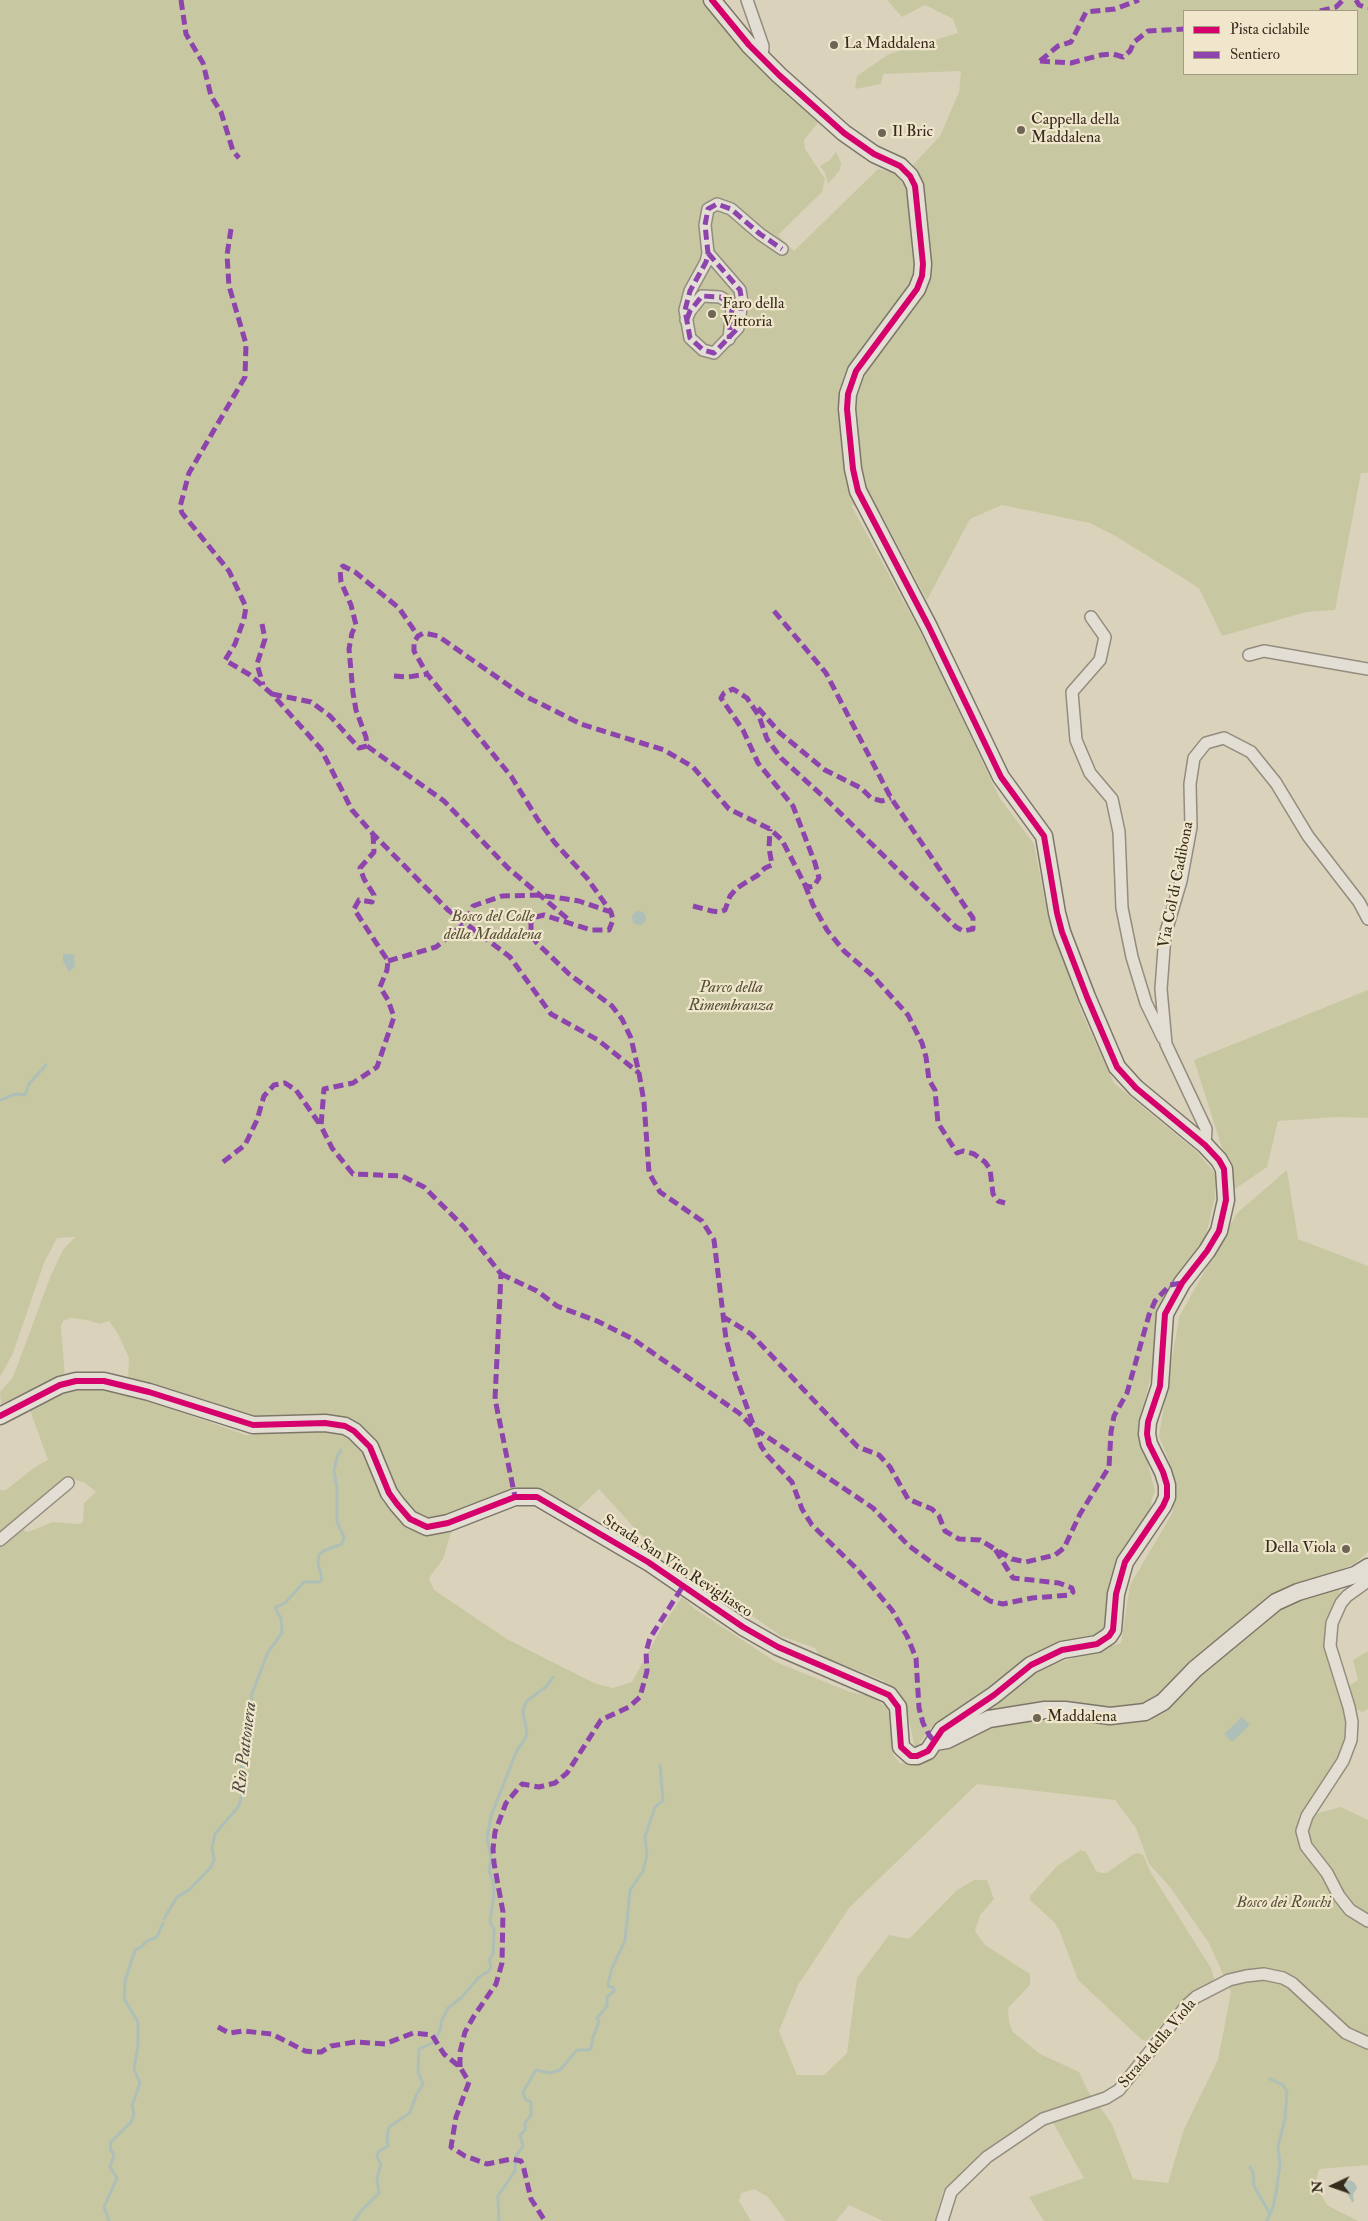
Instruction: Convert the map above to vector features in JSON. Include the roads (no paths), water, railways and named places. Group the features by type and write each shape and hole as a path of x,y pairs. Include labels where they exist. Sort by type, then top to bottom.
{"street":[{"path":"712,0 749,45 779,75 844,133 874,154 906,171 915,186 923,264 922,276 917,289 856,371 848,394 847,409 852,461 858,491 866,510 929,627 1001,777 1044,836 1062,932 1090,1005 1117,1067 1136,1088 1205,1145 1219,1160 1224,1169 1226,1200 1219,1231 1207,1251 1182,1283 1165,1314 1160,1386 1148,1422 1147,1434 1149,1444 1163,1472 1167,1485 1167,1497 1163,1506 1125,1562 1116,1594 1113,1630 1109,1636 1096,1644 1062,1650 1031,1665 994,1695 942,1730 935,1742"},
{"path":"746,0 763,46 762,58"},
{"path":"708,253 729,276 742,295 738,328 718,351 714,353 708,353 694,343 688,332 686,321 686,300 704,268 708,253 705,225 706,213 710,206 718,204 731,209 760,234 782,249"},
{"path":"686,321 690,311 702,296 720,297 730,303 732,308 729,339"},
{"name":"Via Col di Cadibona","path":"1091,617 1104,637 1100,660 1072,692 1076,740 1090,773 1112,799 1119,832 1122,908 1132,957 1146,1003 1206,1129 1205,1145"},
{"path":"1249,655 1264,651 1368,669"},
{"name":"Via Col di Cadibona","path":"1166,1044 1161,989 1165,935 1181,881 1191,827 1190,784 1194,758 1206,744 1224,738 1251,752 1276,783 1308,836 1359,902 1368,919"},
{"name":"Strada San Vito Revigliasco","path":"0,1416 60,1385 90,1380 104,1380 149,1392 252,1425 325,1423 345,1426 370,1447 389,1493 410,1519 427,1527 438,1526 515,1497 537,1497 648,1562 743,1627 778,1647 890,1696 898,1707 901,1747 911,1756 924,1754 935,1742 946,1740 989,1719 1045,1710 1065,1710 1110,1716 1145,1712 1168,1698 1195,1670 1276,1602 1298,1592 1355,1575 1368,1567"},
{"path":"0,1540 68,1484"},
{"path":"1368,1581 1341,1603 1332,1623 1330,1646 1349,1707 1352,1722 1351,1740 1343,1760 1307,1816 1302,1831 1306,1846 1327,1873 1339,1896 1350,1910 1368,1921"},
{"name":"Strada della Viola","path":"942,2221 951,2192 987,2157 1042,2119 1106,2098 1119,2090 1187,2005 1196,1997 1229,1980 1264,1974 1283,1978 1292,1983 1346,2033 1368,2043"}],"waterway":[{"path":"0,1100 16,1094 25,1095 29,1084 46,1065"},
{"name":"Rio Pattonera","path":"164,1919 177,1897 189,1890 211,1867 214,1860 212,1848 215,1834 239,1806 242,1792 240,1772 244,1759 244,1733 252,1719 252,1694 268,1652 282,1633 281,1618 276,1607 285,1603 304,1582 319,1582 322,1579 318,1563 319,1555 323,1551 342,1544 344,1537 337,1522 337,1489 334,1471 337,1457 341,1450"},
{"path":"354,2221 379,2193 377,2178 381,2165 377,2156 378,2152 388,2146 389,2127 410,2113 416,2095 423,2084 418,2072 419,2049 435,2042 441,2022 448,2008 462,1997 479,1977 489,1971 491,1966 489,1960 493,1954 494,1929 490,1922 494,1894 493,1881 489,1871 491,1857 487,1838 491,1816 517,1750 525,1739 527,1732 523,1712 524,1707 527,1701 547,1686 553,1677"},
{"path":"499,2221 498,2196 515,2171 516,2156 523,2146 520,2135 525,2130 525,2123 531,2115 531,2102 525,2099 523,2092 536,2070 550,2073 560,2070 577,2050 589,2050 591,2048 599,2022 597,2018 607,2006 607,1997 614,1991 614,1988 608,1986 608,1984 612,1968 625,1941 630,1890 643,1871 647,1855 645,1837 655,1807 663,1801 660,1765"},
{"name":"Rio Pattonera","path":"109,2221 104,2207 117,2178 110,2167 114,2155 110,2148 111,2142 131,2122 134,2114 132,2106 140,2083 134,2069 138,2045 138,2022 124,1999 125,1981 135,1950 147,1941 157,1937 163,1923"},
{"path":"1267,2221 1276,2193 1280,2164 1278,2146 1285,2119 1287,2091 1283,2085 1270,2079"},
{"path":"1250,2167 1253,2173 1254,2186 1270,2214"}],"place":[{"name":"La Maddalena","path":"834,45"},
{"name":"Cappella della Maddalena","path":"1021,130"},
{"name":"Il Bric","path":"882,133"},
{"name":"Faro della Vittoria","path":"712,314"},
{"name":"Della Viola","path":"1346,1549"},
{"name":"Maddalena","path":"1037,1718"}],"park label":[{"name":"Bosco del Colle della Maddalena","path":"493,927"},
{"name":"Parco della Rimembranza","path":"731,998"},
{"name":"Bosco dei Ronchi","path":"1284,1904"}]}
